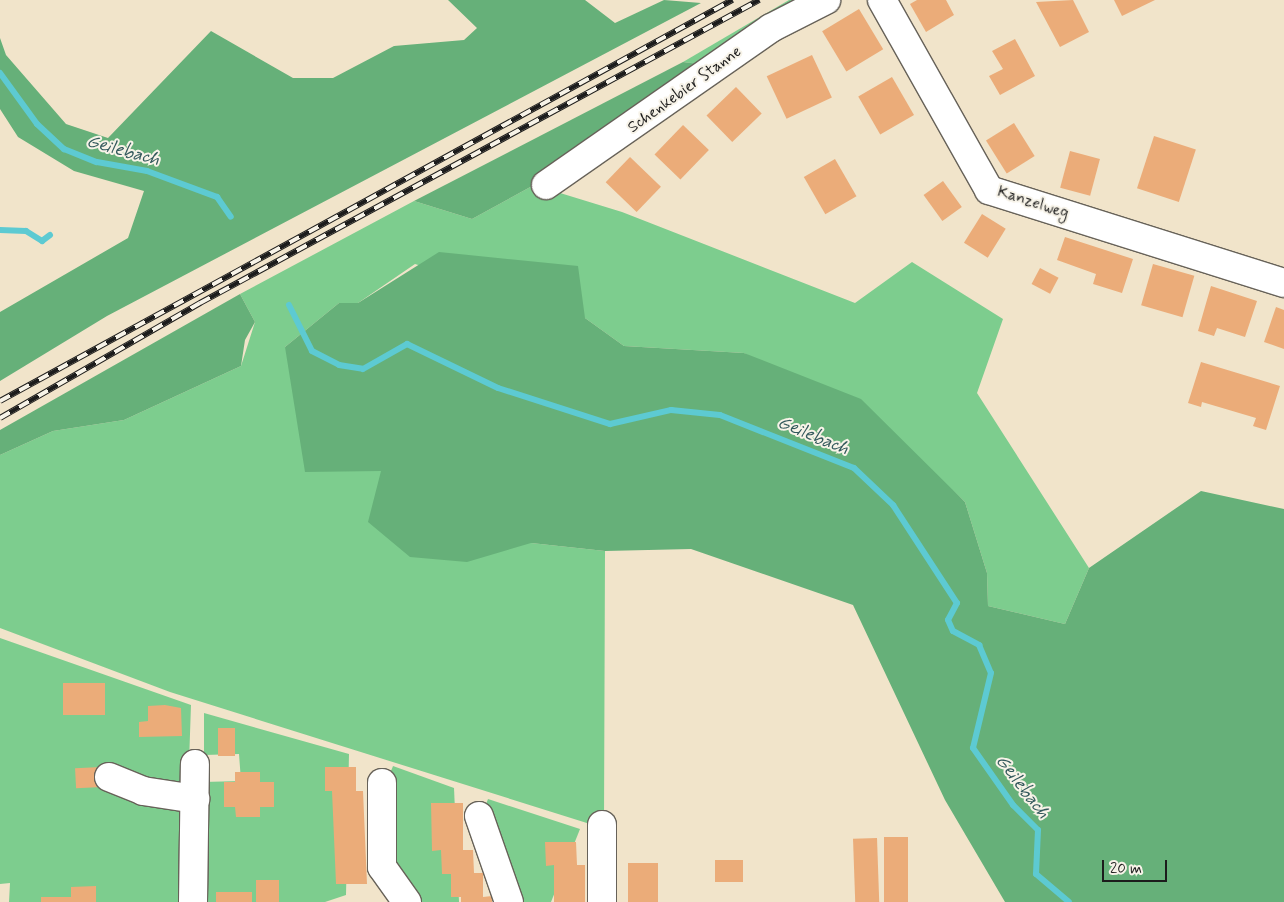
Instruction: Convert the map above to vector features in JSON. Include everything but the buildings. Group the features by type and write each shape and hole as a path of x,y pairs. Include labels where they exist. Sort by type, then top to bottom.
{"street":[{"name":"Schenkebier Stanne","path":"546,185 771,28 826,0"},
{"name":"Kanzelweg","path":"882,0 989,190 1284,283"},
{"path":"193,902 195,764"},
{"path":"109,777 144,791 195,799"},
{"path":"382,783 382,867 407,902"},
{"path":"480,816 509,902"},
{"path":"602,830 602,902"}],"green space":[{"path":"448,0 585,0 615,23 664,0 701,3 107,316 0,381 0,312 128,238 144,191 74,171 18,137 0,109 0,38 6,55 66,124 108,138 211,31 293,78 333,78 394,46 464,40 477,28"},
{"path":"789,0 805,0 707,65 683,62"},
{"path":"683,62 707,65 534,185 472,219 414,201"},
{"path":"534,185 622,212 855,303 912,262 1003,319 977,393 1089,568 1065,624 988,606 987,573 965,502 912,452 744,353 624,346 585,318 415,264 358,303 339,303 285,347 382,471 531,543 605,551 604,824 590,824 170,692 0,628 0,455 53,431 124,420 241,366 255,322 240,294 414,201 472,219"},
{"path":"439,252 578,266 585,318 624,346 744,353 861,399 965,502 987,573 988,606 1065,624 1089,568 1201,491 1284,509 1284,902 1005,902 945,800 853,605 691,549 605,551 531,543 467,562 410,557 368,522 381,471 305,472 285,347 339,303 358,303"},
{"path":"240,294 255,322 245,340 241,366 124,420 53,431 0,455 0,430"},
{"path":"0,638 191,705 189,763 181,765 180,902 9,902 10,883 0,884"},
{"path":"204,713 349,754 346,895 325,902 202,902 203,782 241,781 239,754 204,755"},
{"path":"393,766 454,788 459,902 413,902 388,864 386,784"},
{"path":"488,799 580,829 551,902 514,902 482,815"}],"waterway":[{"name":"Geilebach","path":"0,73 37,124 64,149 97,162 147,171 217,197 231,217"},
{"path":"0,230 26,231 42,241 50,235"},
{"name":"Geilebach","path":"289,305 312,351 339,365 363,369 407,344 498,388 610,424 671,410 720,415 854,468 893,505 957,603 948,620 953,631 979,645 991,673 973,748 1013,805 1038,830 1036,874 1069,902"}],"railway":[{"path":"0,401 732,0"},
{"path":"0,418 200,303 759,0"}]}
